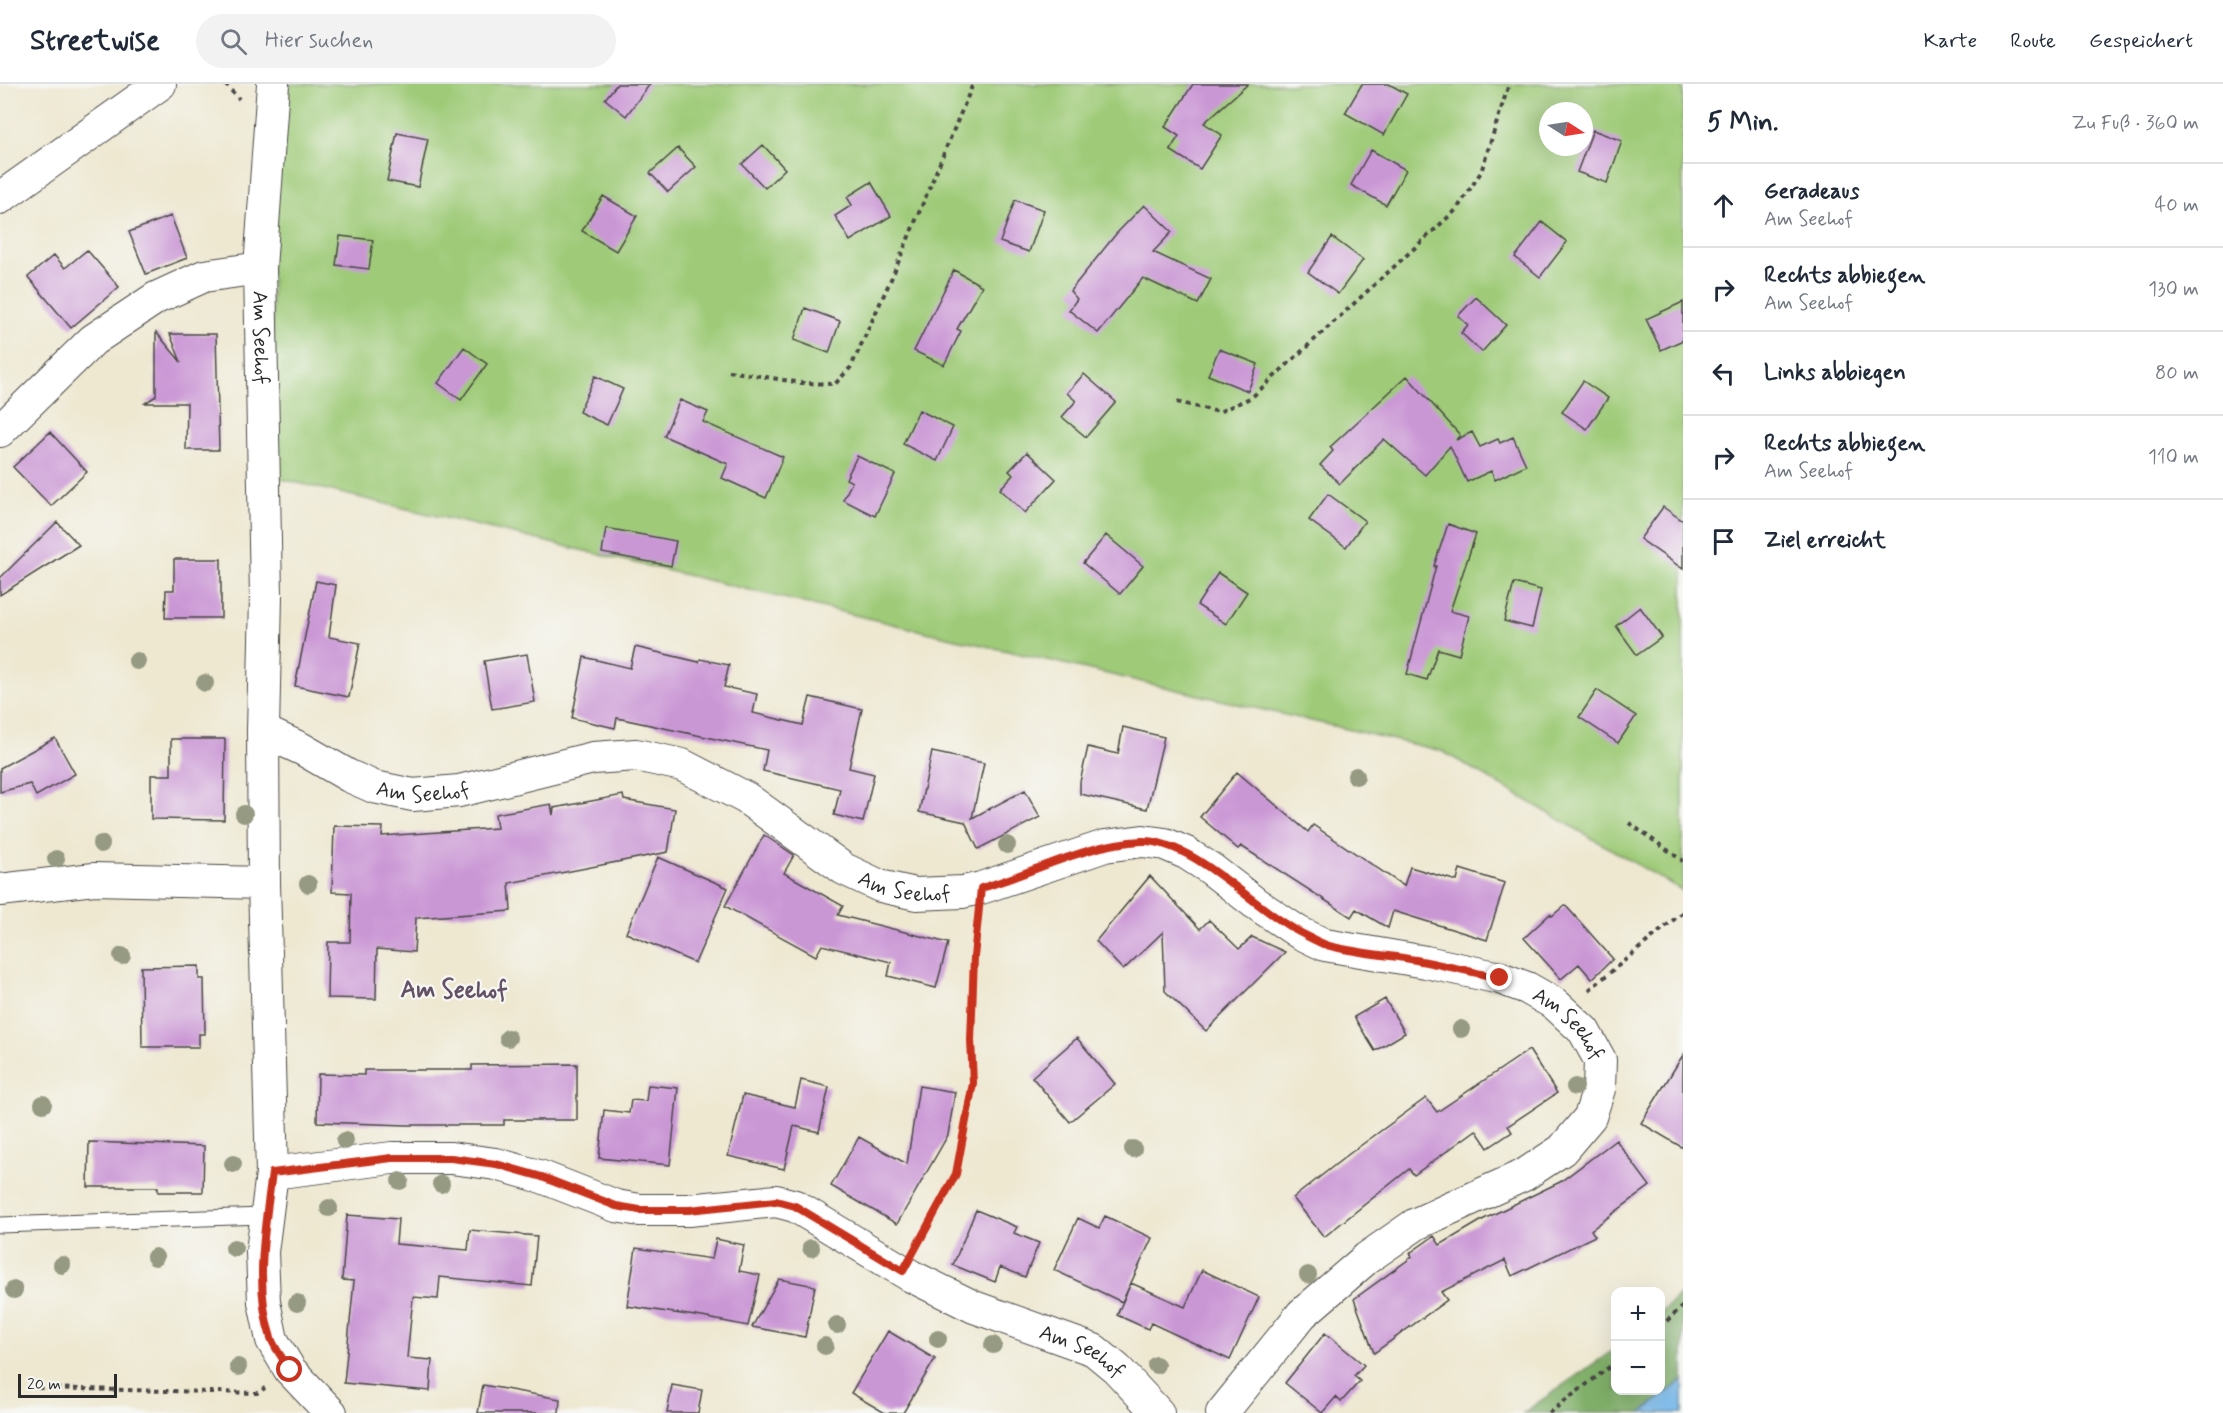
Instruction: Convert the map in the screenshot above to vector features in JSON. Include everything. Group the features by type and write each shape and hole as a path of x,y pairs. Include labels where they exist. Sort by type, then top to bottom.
{"street":[{"path":"0,198 160,84"},
{"name":"Am Seehof","path":"273,84 260,268 266,596 263,731 264,883 272,1173 262,1252 264,1302 272,1340 290,1370 331,1413"},
{"name":"Am Seehof","path":"0,431 93,340 156,298 204,276 260,268"},
{"name":"Am Seehof","path":"263,731 302,748 349,776 374,787 412,795 459,791 594,758 636,755 682,765 746,798 844,869 880,886 916,894 963,892 981,888 1105,846 1143,841 1165,844 1186,853 1298,932 1325,945 1426,962 1500,978 1527,988 1555,1004 1584,1031 1600,1060 1599,1089 1590,1117 1562,1150 1524,1174 1416,1224 1367,1258 1302,1314 1222,1413"},
{"path":"0,890 94,879 264,883"},
{"name":"Am Seehof","path":"272,1173 392,1158 451,1158 496,1164 542,1177 616,1206 640,1210 689,1210 776,1201 795,1206 903,1271 974,1307 1094,1350 1117,1369 1158,1413"}],"lane":[{"path":"0,1225 266,1216"}],"path":[{"path":"729,371 802,383 836,384 851,367 892,277 973,84"},
{"path":"1177,402 1220,412 1252,397 1457,209 1481,171 1509,84"},
{"path":"1629,823 1683,861"},
{"path":"903,1271 956,1174 973,1083 971,1040 974,957 981,888"},
{"path":"1563,1012 1683,912"},
{"path":"1665,1322 1683,1306"},
{"path":"1549,1413 1611,1366"},
{"path":"38,1388 257,1393 290,1370"}],"green space":[{"path":"290,84 1683,84 1683,891 1442,751 956,639 277,478 270,229"},
{"path":"1683,1291 1683,1380 1665,1394 1665,1341 1665,1309"},
{"path":"1611,1352 1611,1395 1664,1395 1641,1413 1523,1413"}],"water":[{"path":"1683,1380 1683,1413 1641,1413 1665,1395"}],"building":[{"path":"617,84 650,84 626,116 605,99"},
{"path":"1193,84 1248,84 1204,123 1222,135 1200,169 1170,150 1179,136 1165,127"},
{"path":"1362,84 1389,84 1407,94 1384,135 1345,113"},
{"path":"1593,130 1622,141 1607,183 1577,172 1583,156 1593,156"},
{"path":"397,133 428,139 418,187 387,181"},
{"path":"763,145 785,169 765,188 742,164"},
{"path":"678,148 696,167 668,192 650,173"},
{"path":"1371,150 1406,170 1386,205 1351,185"},
{"path":"871,182 891,216 850,241 835,216 852,205 847,197"},
{"path":"603,196 637,216 616,251 582,231"},
{"path":"1015,200 1044,210 1029,252 1000,242"},
{"path":"1144,205 1172,232 1153,252 1211,279 1198,304 1143,278 1098,333 1069,310 1077,299 1070,291 1116,234"},
{"path":"171,216 187,258 146,274 129,232"},
{"path":"1542,222 1567,242 1540,277 1515,257"},
{"path":"340,236 373,240 369,269 336,265"},
{"path":"1332,237 1363,260 1338,294 1308,272"},
{"path":"87,250 119,287 71,328 28,277 54,255 65,268"},
{"path":"954,270 982,286 957,329 961,331 944,365 914,351"},
{"path":"1476,297 1506,325 1482,352 1461,333 1468,325 1458,316"},
{"path":"1683,302 1683,340 1661,350 1646,319"},
{"path":"805,308 840,321 829,353 794,340"},
{"path":"156,332 181,362 170,334 216,334 219,450 186,450 187,403 145,403 156,396"},
{"path":"464,347 487,364 461,400 438,383"},
{"path":"1219,349 1258,364 1248,391 1208,375"},
{"path":"1084,374 1116,402 1086,437 1062,417 1076,401 1067,393"},
{"path":"595,376 623,389 607,425 579,412"},
{"path":"1407,376 1460,435 1456,440 1472,432 1480,447 1498,439 1500,443 1513,437 1526,465 1495,480 1491,471 1467,482 1450,446 1425,475 1384,439 1340,484 1320,465 1333,451 1330,447"},
{"path":"1583,381 1608,398 1587,429 1562,412"},
{"path":"680,400 708,412 703,422 783,457 766,498 722,478 728,464 664,436"},
{"path":"919,410 953,427 937,461 903,444"},
{"path":"50,432 87,472 51,506 13,467"},
{"path":"1027,452 1056,479 1025,513 1000,489 1013,475 1009,471"},
{"path":"857,456 895,474 875,516 843,500 852,482 846,479"},
{"path":"1328,494 1365,521 1346,547 1309,520"},
{"path":"1663,507 1683,521 1683,569 1640,539"},
{"path":"57,522 79,545 0,595 0,578"},
{"path":"1448,524 1476,534 1450,611 1469,616 1459,655 1438,649 1427,680 1407,674 1436,566 1434,566"},
{"path":"606,528 676,541 671,566 602,553"},
{"path":"1106,535 1143,566 1120,594 1083,563"},
{"path":"174,559 221,559 221,618 165,618 166,590 174,590"},
{"path":"1218,573 1247,592 1226,624 1197,605"},
{"path":"316,581 336,585 329,637 360,643 349,697 295,686"},
{"path":"1514,583 1541,590 1532,628 1504,621"},
{"path":"1640,607 1662,637 1637,655 1616,626"},
{"path":"635,647 699,662 700,659 729,665 724,687 757,694 753,713 803,725 810,697 862,709 849,768 874,774 863,822 834,815 840,789 763,771 767,750 617,718 615,728 572,718 584,657 630,668"},
{"path":"527,654 535,702 492,709 484,661"},
{"path":"1597,690 1636,716 1618,743 1579,717"},
{"path":"1123,727 1164,737 1147,809 1080,794 1080,782 1088,747 1118,754"},
{"path":"55,738 75,774 36,796 30,784 0,792 0,768"},
{"path":"171,739 225,739 224,820 151,819 151,775 171,775"},
{"path":"932,752 984,763 972,818 1025,790 1040,817 978,849 965,822 919,812"},
{"path":"1237,772 1308,832 1313,825 1404,886 1410,867 1457,881 1460,869 1505,883 1487,940 1393,911 1388,928 1356,909 1351,917 1241,846 1238,849 1200,817"},
{"path":"623,795 624,800 675,809 668,852 509,883 511,911 416,918 414,952 377,949 376,999 327,998 328,942 350,942 351,893 332,892 334,826 383,827 382,836 497,828 495,814 551,804 553,815 554,808"},
{"path":"764,835 794,855 784,873 843,906 838,915 948,943 936,988 888,976 891,962 822,945 816,956 725,906"},
{"path":"658,857 728,888 695,963 626,933"},
{"path":"1150,876 1200,929 1209,920 1239,949 1252,937 1285,952 1206,1031 1165,991 1163,932 1123,970 1096,941"},
{"path":"1565,905 1613,959 1592,979 1579,964 1561,979 1524,938 1550,914 1552,916"},
{"path":"199,966 199,979 204,979 205,1034 199,1034 199,1047 142,1047 141,967"},
{"path":"1385,999 1405,1033 1375,1051 1354,1017"},
{"path":"1077,1038 1115,1084 1070,1122 1032,1077"},
{"path":"1529,1050 1557,1093 1508,1126 1512,1132 1488,1148 1476,1130 1414,1175 1409,1169 1324,1237 1293,1198 1426,1098 1437,1112"},
{"path":"1683,1055 1683,1148 1641,1123"},
{"path":"577,1064 577,1120 504,1120 504,1125 317,1122 318,1074 364,1075 364,1070 472,1070 472,1065"},
{"path":"801,1080 829,1087 819,1132 794,1126 784,1169 728,1156 743,1095 795,1107"},
{"path":"648,1085 678,1088 670,1165 599,1158 604,1110 629,1113 631,1100 646,1101"},
{"path":"919,1086 955,1092 948,1135 897,1224 831,1186 859,1137 907,1164"},
{"path":"1616,1140 1650,1186 1591,1230 1595,1236 1512,1276 1505,1260 1441,1292 1447,1300 1374,1353 1354,1299 1412,1257 1410,1253 1434,1236 1440,1245 1484,1219 1560,1182"},
{"path":"89,1142 204,1146 203,1192 158,1192 158,1187 88,1187"},
{"path":"976,1210 1017,1227 1014,1233 1039,1243 1025,1277 1000,1267 995,1282 953,1265"},
{"path":"347,1215 398,1219 396,1244 468,1250 470,1230 537,1236 532,1286 440,1277 438,1299 413,1297 407,1358 432,1360 430,1391 344,1383 354,1281 342,1280"},
{"path":"1105,1216 1152,1238 1122,1302 1054,1270 1078,1218 1099,1228"},
{"path":"716,1239 744,1245 739,1271 760,1275 748,1326 627,1306 636,1248 712,1259"},
{"path":"1202,1270 1259,1297 1230,1360 1151,1323 1148,1329 1117,1315 1131,1283 1185,1307"},
{"path":"779,1279 815,1286 805,1337 752,1327"},
{"path":"888,1331 935,1359 903,1413 885,1413 851,1393"},
{"path":"1325,1333 1364,1365 1354,1376 1360,1381 1341,1402 1336,1397 1322,1413 1285,1383"},
{"path":"483,1385 560,1399 559,1413 478,1413"},
{"path":"672,1385 702,1390 698,1413 667,1413"}],"district":[{"name":"Am Seehof","path":"454,989"}],"route":[{"path":"290,1370 272,1340 264,1302 262,1252 272,1173 392,1158 451,1158 496,1164 542,1177 616,1206 640,1210 689,1210 776,1201 795,1206 903,1271 956,1174 973,1083 971,1040 974,957 981,888 1105,846 1143,841 1165,844 1186,853 1298,932 1325,945 1426,962 1500,978"}]}
